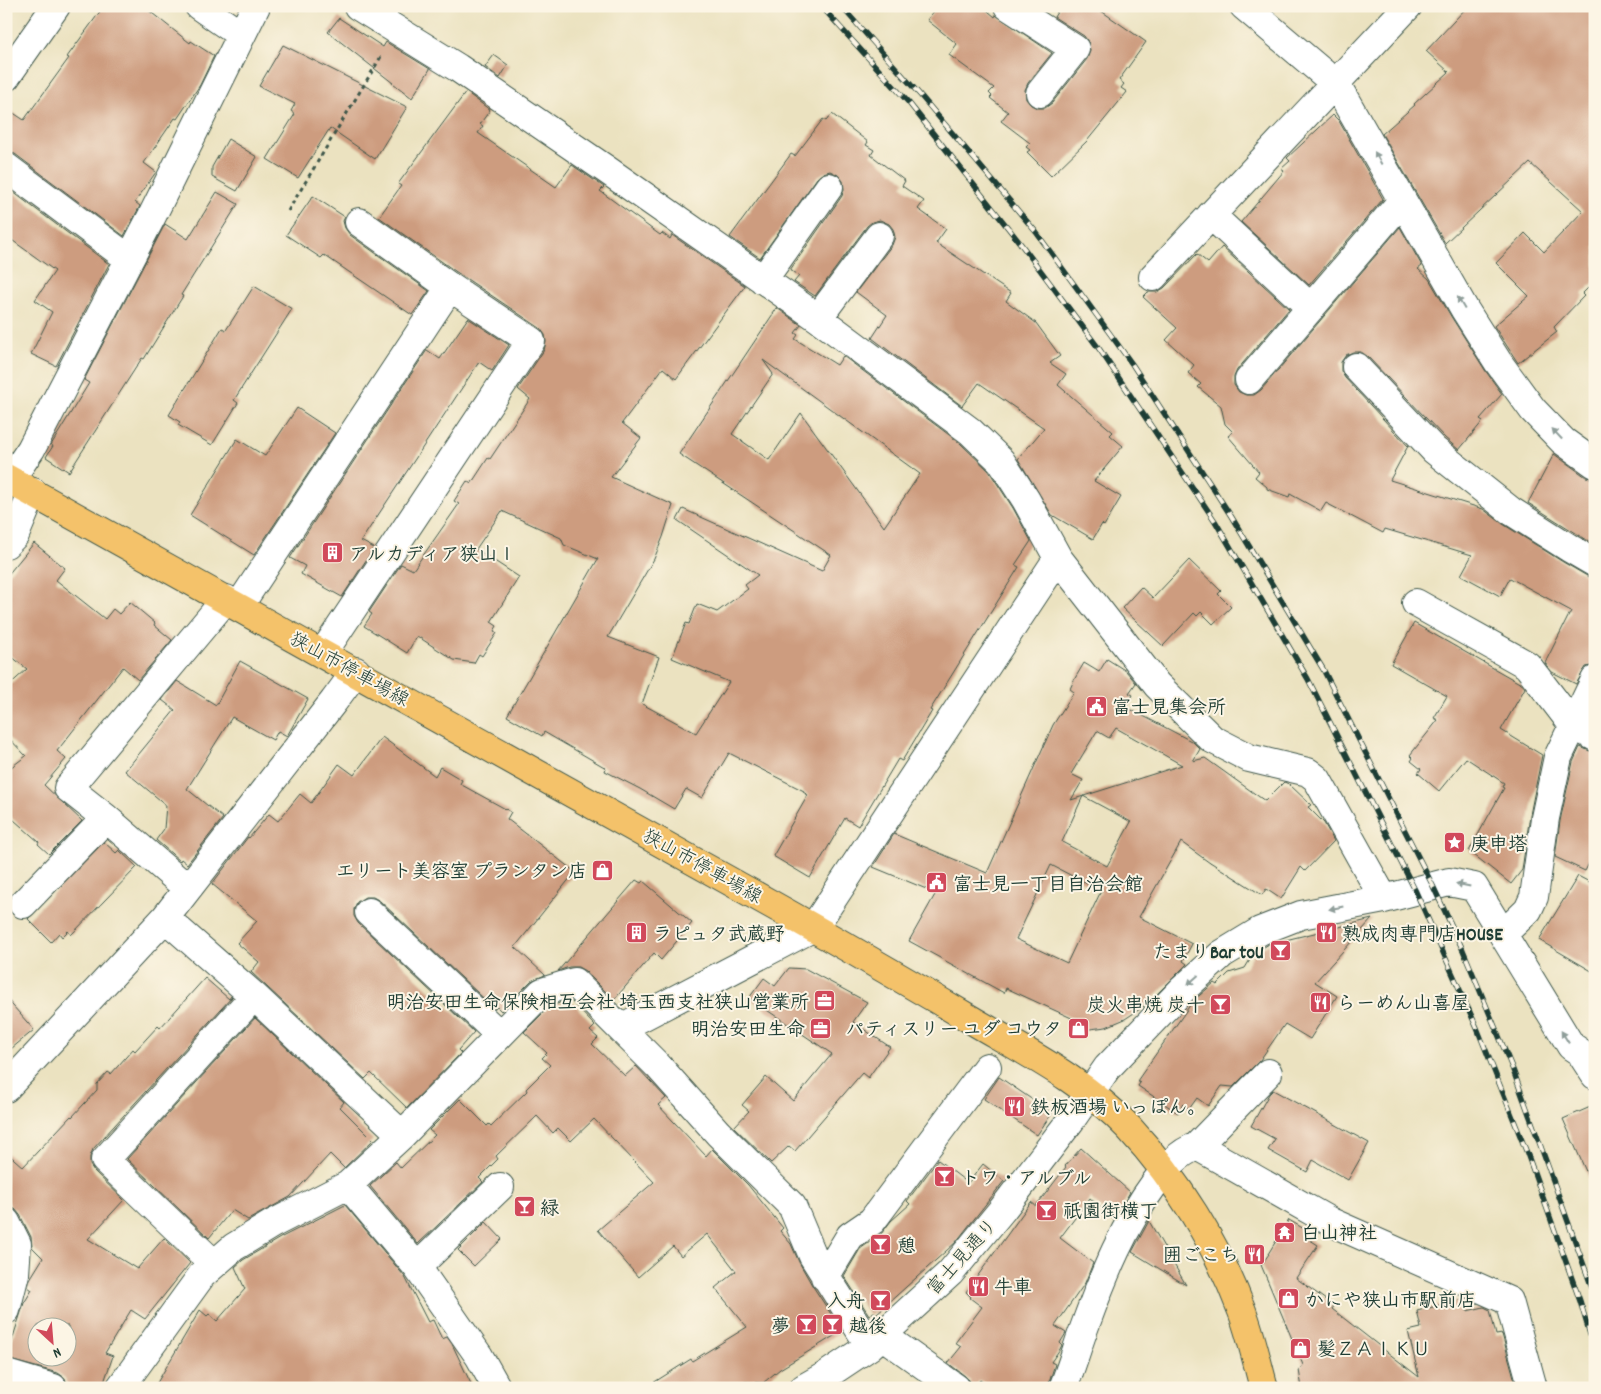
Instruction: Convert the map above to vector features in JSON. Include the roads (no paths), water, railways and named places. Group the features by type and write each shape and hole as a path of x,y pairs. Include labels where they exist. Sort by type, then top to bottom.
{"main road":[{"name":"狭山市停車場線","path":"17,483 814,928 1050,1066 1089,1093 1126,1126 1165,1171 1191,1209 1220,1260 1243,1313 1264,1388"}],"street":[{"path":"6,77 56,6"},
{"path":"199,6 241,35"},
{"path":"6,544 15,535 17,483 31,449 256,6"},
{"path":"358,6 458,68 818,318 970,431 1001,461 1026,500 1058,558 1156,685 1212,739 1249,758 1308,772 1317,780 1384,899"},
{"path":"1008,6 1075,49 1040,93"},
{"path":"1244,6 1336,84 1465,310 1498,362 1533,410 1563,441 1595,464"},
{"path":"1153,277 1408,6"},
{"path":"6,168 129,259"},
{"path":"763,280 829,187"},
{"path":"1249,380 1402,201"},
{"path":"1211,216 1311,308"},
{"path":"323,653 531,341 450,287 359,222"},
{"path":"818,318 879,236"},
{"path":"187,888 68,788 232,603 450,287"},
{"path":"1356,367 1434,450 1511,511 1571,550 1595,563"},
{"path":"621,1028 814,928 1058,558"},
{"path":"1416,603 1527,665 1584,731"},
{"path":"7,1086 164,918 356,671"},
{"path":"1503,934 1528,910 1534,897 1545,818 1558,757 1584,731 1595,680"},
{"path":"24,904 106,818"},
{"name":"富士見通り","path":"804,1388 876,1341 950,1273 1002,1210 1107,1068 1182,990 1222,954 1260,931 1301,915 1384,899 1449,882 1474,887 1571,1046 1580,1052 1595,1075"},
{"path":"369,912 500,1035"},
{"path":"164,918 254,996 402,1135"},
{"path":"120,1388 202,1275 214,1264 234,1247 272,1224 348,1185 402,1135 542,992 574,982 658,1066 718,1133 792,1206 813,1256 825,1276 876,1341 956,1388"},
{"path":"214,1264 105,1160 254,996"},
{"path":"825,1276 850,1236 872,1221 987,1067"},
{"path":"1063,1388 1086,1323 1116,1250 1140,1203 1165,1171 1184,1151 1197,1146 1268,1073"},
{"path":"1197,1146 1331,1222 1509,1302 1533,1388"},
{"path":"348,1185 417,1267 479,1356 497,1388"},
{"path":"417,1267 500,1187"},
{"path":"6,1222 17,1244 15,1274 6,1310"},
{"path":"6,1374 53,1388"}],"railway":[{"path":"821,6 909,103 1020,243 1100,350 1215,521 1308,679 1415,890 1477,1028 1527,1153 1580,1301 1595,1351"},
{"path":"841,6 921,96 1036,232 1132,364 1231,516 1323,669 1433,886 1463,950 1513,1070 1595,1296"}],"place":[{"name":"アルカディア狭山Ⅰ","path":"333,553"},
{"name":"富士見集会所","path":"1096,706"},
{"name":"庚申塔","path":"1454,843"},
{"name":"エリート美容室 プランタン店","path":"603,870"},
{"name":"富士見一丁目自治会館","path":"937,883"},
{"name":"ラピュタ武蔵野","path":"637,933"},
{"name":"熟成肉専門店HOUSE","path":"1326,933"},
{"name":"たまりBar toU","path":"1280,951"},
{"name":"明治安田生命保険相互会社 埼玉西支社狭山営業所","path":"825,1001"},
{"name":"らーめん山喜屋","path":"1321,1002"},
{"name":"炭火串焼 炭十","path":"1221,1004"},
{"name":"明治安田生命","path":"821,1028"},
{"name":"パティスリー ユダ コウタ","path":"1078,1028"},
{"name":"鉄板酒場 いっぽん。","path":"1015,1106"},
{"name":"トワ・アルブル","path":"945,1177"},
{"name":"緑","path":"524,1207"},
{"name":"祇園街横丁","path":"1047,1210"},
{"name":"白山神社","path":"1285,1232"},
{"name":"憩","path":"881,1245"},
{"name":"囲ごこち","path":"1255,1254"},
{"name":"牛車","path":"978,1286"},
{"name":"かにや狭山市駅前店","path":"1289,1299"},
{"name":"入舟","path":"881,1300"},
{"name":"夢","path":"806,1325"},
{"name":"越後","path":"833,1325"},
{"name":"髪ＺＡＩＫＵ","path":"1301,1348"}]}
